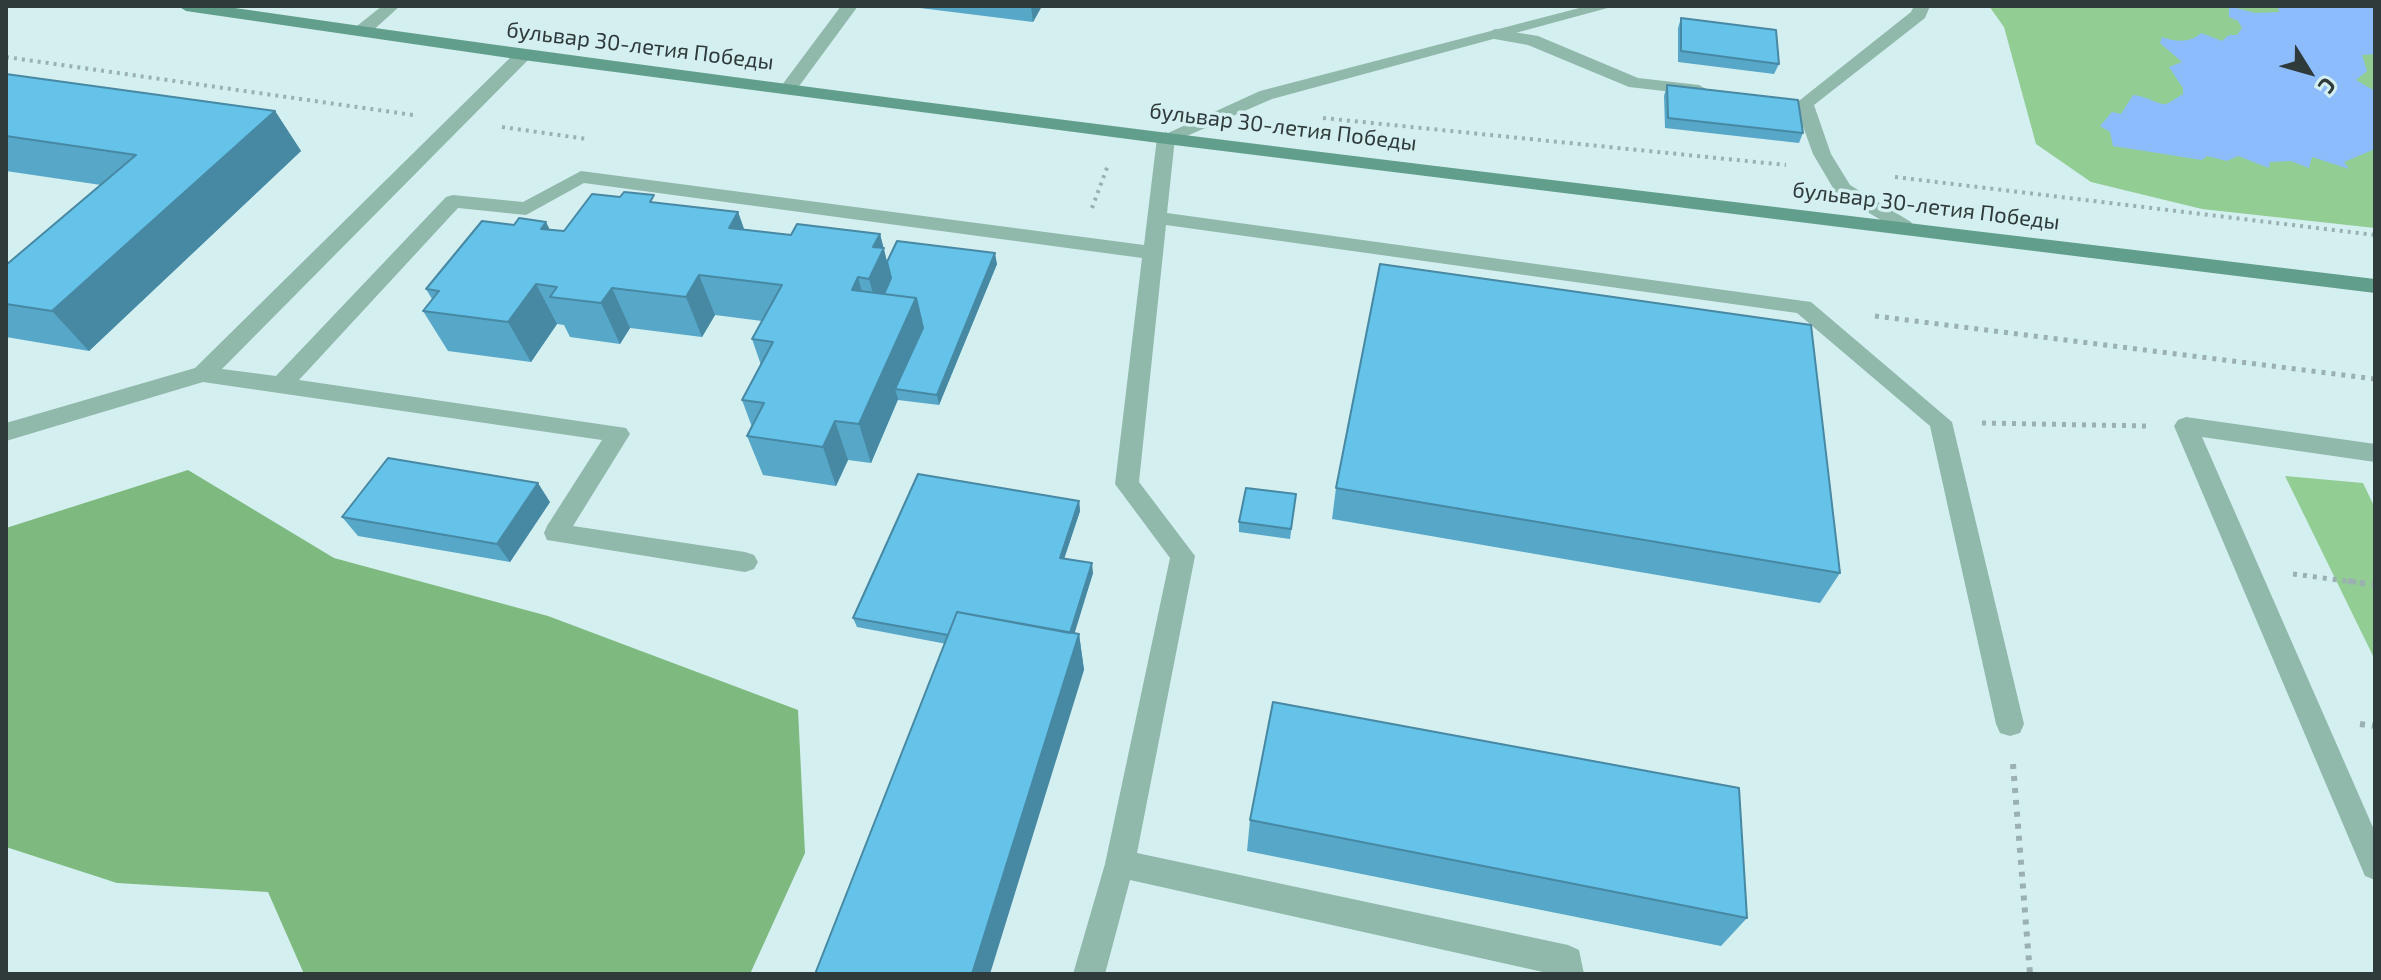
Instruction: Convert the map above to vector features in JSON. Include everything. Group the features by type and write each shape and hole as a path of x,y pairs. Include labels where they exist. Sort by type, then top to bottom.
{"main road":[{"name":"бульвар 30-летия Победы","path":"186,6 523,55 1166,138 2375,286"}],"street":[{"path":"363,30 392,6"},
{"path":"788,89 850,6"},
{"path":"1089,974 1120,864 1183,556 1127,484 1166,138 1266,95 1607,6"},
{"path":"1804,104 1919,14 1922,6"},
{"path":"1495,34 1532,40 1635,83 1725,93"},
{"path":"203,374 523,55"},
{"path":"1785,99 1804,104"},
{"path":"1804,104 1822,154 1843,189 1904,227"},
{"path":"281,385 453,201 526,209 581,177 1155,253"},
{"path":"1159,218 1803,307 1941,422 2010,724"},
{"path":"6,432 203,374 618,434 556,533 745,562"},
{"path":"2186,426 2375,453"},
{"path":"2186,426 2375,866"},
{"path":"1120,864 1568,961 1568,974"}],"path":[{"path":"6,57 457,121"},
{"path":"1313,117 1831,169 2375,235"},
{"path":"1092,209 1120,132"},
{"path":"1803,307 2375,379"},
{"path":"1941,422 2186,426"},
{"path":"2245,568 2375,585"},
{"path":"2010,724 2030,974"}],"green space":[{"path":"1989,6 2375,6 2375,228 2202,209 2091,182 2036,144 2004,27"},
{"path":"188,470 334,558 548,616 798,710 805,853 750,974 304,974 268,892 117,883 6,847 6,528"},
{"path":"2285,476 2363,483 2375,508 2375,660"}],"water":[{"path":"2229,6 2255,13 2279,12 2278,8 2282,6 2375,6 2375,54 2362,55 2367,71 2356,80 2375,91 2375,149 2344,162 2349,169 2312,157 2309,168 2291,161 2270,162 2269,168 2238,156 2227,161 2207,156 2202,160 2113,146 2110,132 2100,126 2112,112 2121,114 2133,95 2163,104 2183,94 2183,88 2169,67 2182,62 2160,43 2162,37 2183,41 2201,33 2222,41 2229,35 2237,35 2242,28 2238,21 2229,17"}],"building":[{"path":"1681,18 1776,30 1779,64 1681,51"},
{"path":"6,74 275,111 52,311 6,304 6,265 136,155 6,136"},
{"path":"1667,85 1798,100 1803,133 1668,118"},
{"path":"624,192 654,195 650,202 738,212 729,228 791,235 797,224 880,234 873,247 884,248 869,279 858,277 852,290 916,298 859,424 835,421 823,447 747,436 764,403 742,400 773,342 752,339 782,285 699,275 686,297 612,288 601,303 550,297 557,287 536,284 508,322 423,311 439,291 426,289 482,221 514,225 519,218 546,222 541,229 564,231 592,194 620,197"},
{"path":"897,241 995,253 937,395 895,389 923,328 916,298 884,294 891,278 887,262"},
{"path":"1380,264 1811,325 1840,573 1336,488"},
{"path":"388,458 538,483 497,544 342,517"},
{"path":"918,474 1079,501 1060,558 1092,563 1070,633 957,612 948,635 853,618"},
{"path":"1246,488 1296,494 1291,529 1239,522"},
{"path":"957,612 1079,634 972,974 815,974"},
{"path":"1273,702 1739,788 1747,918 1250,820"}]}
